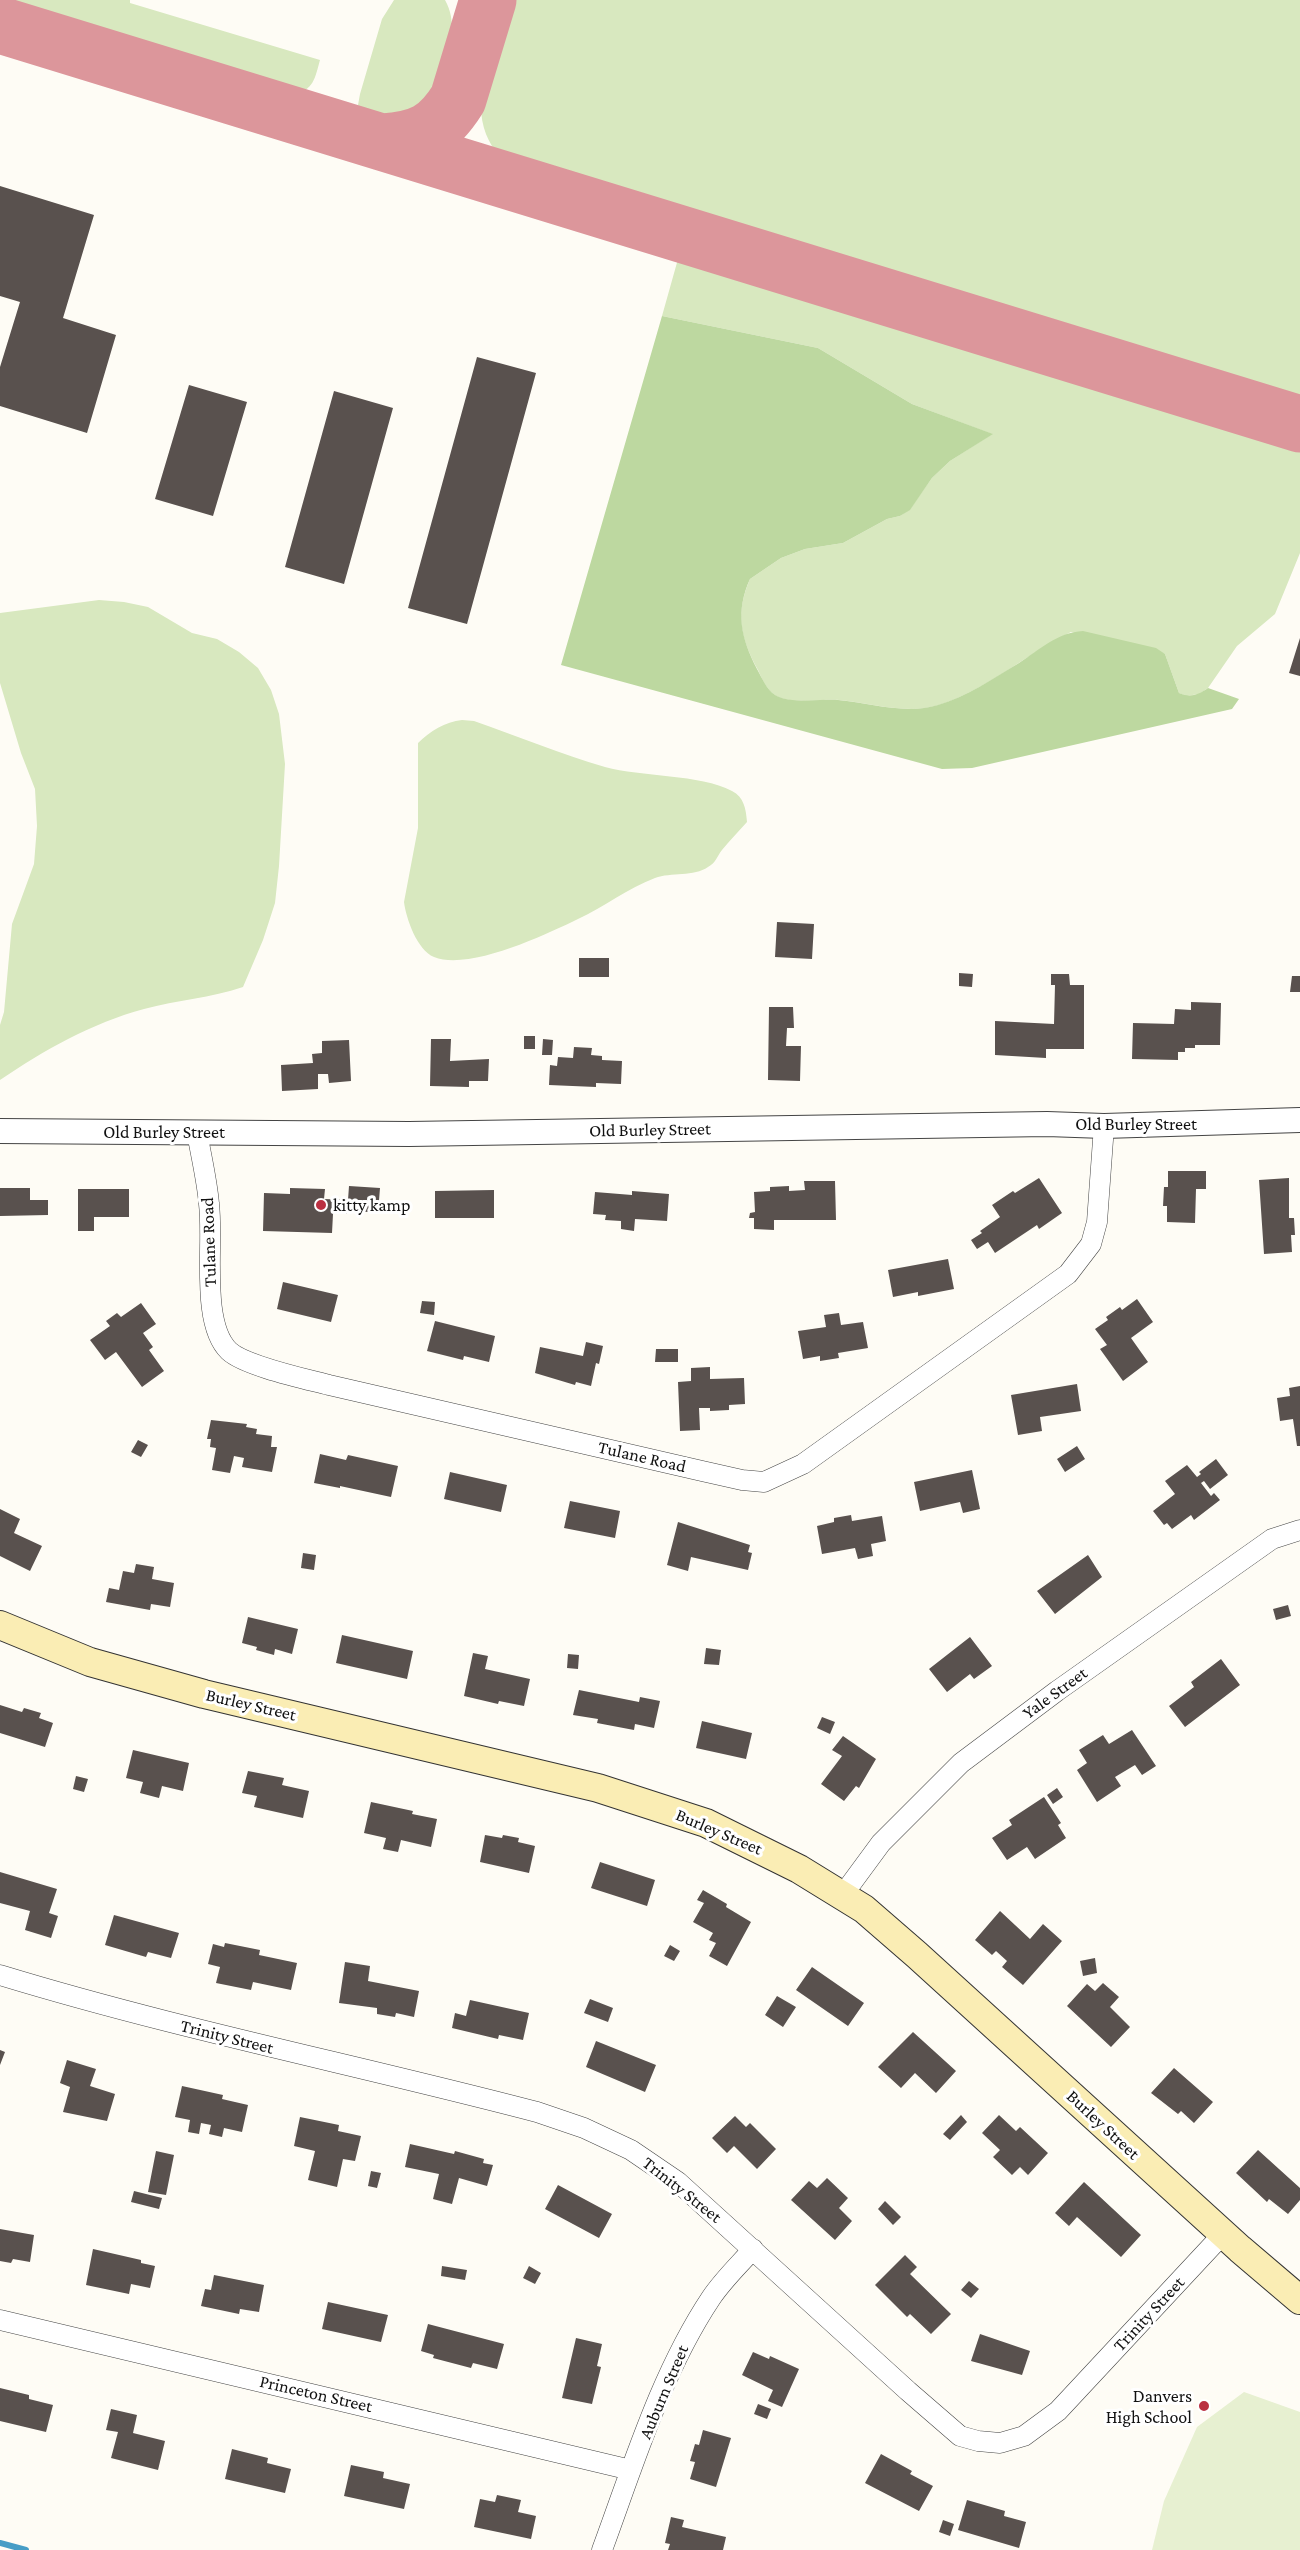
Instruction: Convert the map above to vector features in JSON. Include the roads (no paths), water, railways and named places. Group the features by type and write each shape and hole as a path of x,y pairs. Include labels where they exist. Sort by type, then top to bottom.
{"main road":[{"name":"Burley Street","path":"0,1625 90,1662 193,1691 598,1788 706,1823 799,1869 864,1910 917,1955 1223,2234 1300,2300"}],"street":[{"name":"Old Burley Street","path":"0,1131 409,1134 1047,1124 1104,1126 1300,1120"},
{"name":"Tulane Road","path":"197,1132 210,1205 211,1308 218,1334 230,1352 277,1371 329,1385 712,1473 764,1482 803,1464 1068,1274 1091,1244 1097,1222 1104,1126"},
{"name":"Yale Street","path":"842,1896 881,1843 916,1805 961,1763 1057,1691 1272,1539 1300,1530"},
{"name":"Trinity Street","path":"0,1975 79,1999 183,2026 526,2109 584,2128 631,2150 678,2182 960,2436 978,2441 1000,2443 1024,2436 1058,2411 1223,2234"},
{"name":"Auburn Street","path":"602,2550 671,2371 690,2332 713,2295 753,2249"},
{"name":"Princeton Street","path":"0,2320 632,2470"}],"waterway":[{"path":"0,2543 26,2550"}],"place":[{"name":"kitty kamp","path":"321,1205"},
{"name":"Danvers High School","path":"1204,2406"}]}
